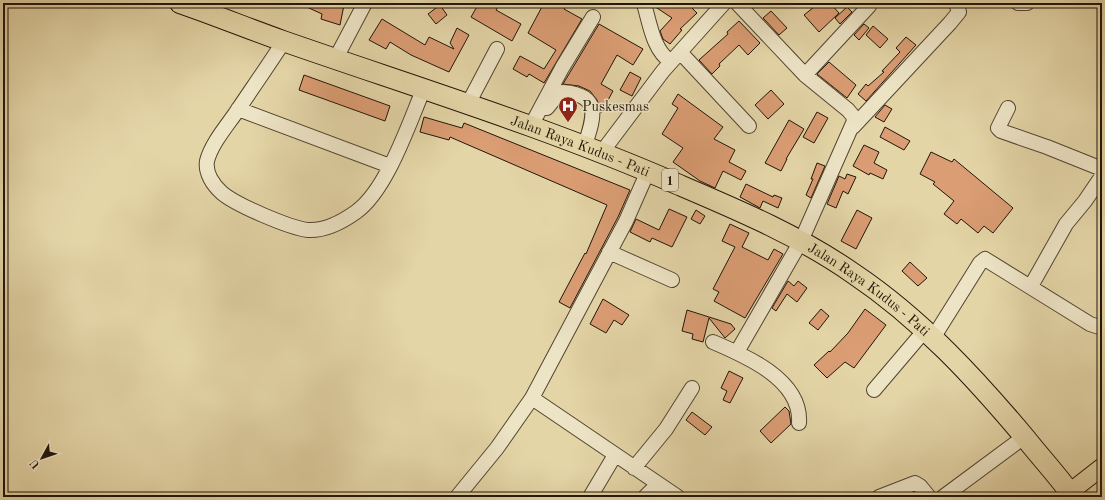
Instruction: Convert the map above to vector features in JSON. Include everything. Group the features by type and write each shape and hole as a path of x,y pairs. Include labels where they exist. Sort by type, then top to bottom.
{"highway":[{"name":"Jalan Raya Kudus - Pati","path":"180,3 284,41 424,88 594,149 731,207 801,241 853,272 908,315 929,334 969,373 1072,495"}],"main road":[{"path":"1072,495 1102,467"}],"street":[{"path":"336,58 365,3"},
{"path":"594,149 724,3"},
{"path":"737,3 805,75 852,114 854,119 853,127 801,241 737,352"},
{"path":"805,75 869,6 868,3"},
{"path":"853,127 950,24 959,12 956,3"},
{"path":"1018,3 1027,3"},
{"path":"644,4 658,50 663,57 675,57 749,126"},
{"path":"534,127 562,68 593,18"},
{"path":"284,41 238,109 210,154 207,162 207,172 222,193 279,221 308,230 325,228 338,224 357,212 368,201 390,166 424,88"},
{"path":"468,104 497,49"},
{"path":"534,127 558,95 565,92 582,96 591,103 593,115 594,149"},
{"path":"1008,108 998,128 1002,131 1102,169"},
{"path":"238,109 390,166"},
{"path":"457,497 497,448 532,398 626,221 648,171"},
{"path":"1031,286 1066,224 1085,201 1102,176"},
{"path":"609,252 672,280"},
{"path":"874,390 929,334 984,260 989,260 1090,324 1102,328"},
{"path":"713,342 737,352 771,373 783,384 798,406 798,423"},
{"path":"634,468 666,429 692,388"},
{"path":"532,398 678,497"},
{"path":"943,497 1024,437"},
{"path":"590,497 615,455"},
{"path":"879,497 915,483 919,484 929,497"},
{"path":"645,497 658,484"}],"building":[{"path":"298,3 344,5 340,25 321,19 322,14"},
{"path":"479,3 500,3 496,10 521,24 512,41 471,17"},
{"path":"544,3 567,3 564,9 582,19 544,83 529,74 527,77 513,69 520,56 544,69 556,50 528,33"},
{"path":"653,3 687,3 697,13 680,29 682,30 670,44 663,39 660,31 672,18 654,6"},
{"path":"819,3 830,3 839,13 819,32 804,15"},
{"path":"440,5 447,15 436,24 428,14"},
{"path":"847,7 852,12 840,24 835,18"},
{"path":"771,11 787,28 779,35 763,18"},
{"path":"382,19 425,45 429,37 454,49 450,43 457,28 469,35 449,72 411,55 390,42 386,49 369,40"},
{"path":"739,21 760,43 748,55 739,45 719,64 720,66 712,74 699,60 728,34 727,32"},
{"path":"599,24 643,49 633,65 617,55 601,84 613,91 601,113 597,100 590,91 579,86 563,84"},
{"path":"864,24 869,28 859,40 854,35"},
{"path":"873,26 888,39 880,48 866,35"},
{"path":"906,37 916,45 866,101 858,94 866,84 868,86 884,72 882,71 900,52 896,48"},
{"path":"829,62 856,85 847,98 817,74"},
{"path":"630,72 641,78 632,96 620,90"},
{"path":"304,75 390,106 385,121 299,90"},
{"path":"771,90 784,104 768,119 755,105"},
{"path":"678,94 723,127 714,139 735,150 729,162 746,171 741,180 723,171 715,188 700,181 673,162 683,148 662,134 678,108 672,104"},
{"path":"885,105 892,109 884,122 875,117"},
{"path":"817,112 828,118 814,143 803,137"},
{"path":"424,117 462,128 464,123 630,190 618,217 570,308 559,302 585,253 586,254 607,205 450,137 449,140 420,132"},
{"path":"789,120 804,129 786,159 781,171 765,163"},
{"path":"885,127 910,141 904,150 880,137"},
{"path":"864,145 879,152 874,163 887,170 883,179 870,173 869,175 853,166"},
{"path":"931,152 952,162 954,159 1013,208 993,233 984,226 978,233 961,219 957,224 944,214 954,201 933,184 935,182 920,174"},
{"path":"817,163 825,166 811,198 806,195 813,179 811,179"},
{"path":"847,174 856,177 848,194 843,191 836,208 827,204 839,176 845,179"},
{"path":"746,184 773,197 774,195 782,198 778,208 763,201 760,208 740,197"},
{"path":"669,209 687,217 672,247 652,238 650,242 630,232 636,219 659,230"},
{"path":"696,210 705,216 700,224 691,219"},
{"path":"857,210 872,218 856,249 841,241"},
{"path":"730,224 749,233 742,247 768,260 774,249 783,254 745,318 714,301 719,292 713,289 735,247 722,241"},
{"path":"910,262 927,278 918,286 902,271"},
{"path":"788,281 794,286 798,281 807,288 797,302 787,294 776,311 772,308"},
{"path":"603,299 629,315 622,325 614,320 606,333 590,324"},
{"path":"821,309 829,316 818,330 809,323"},
{"path":"865,309 886,325 854,368 845,362 827,378 814,365 829,351 830,352 848,333"},
{"path":"687,310 731,324 735,329 725,338 709,318 703,342 692,339 693,334 682,331"},
{"path":"729,371 743,378 730,403 723,400 727,391 721,388"},
{"path":"785,407 789,411 791,424 771,443 760,431"},
{"path":"692,412 712,427 705,435 686,420"}],"place":[{"name":"Puskesmas","path":"568,123"}]}
